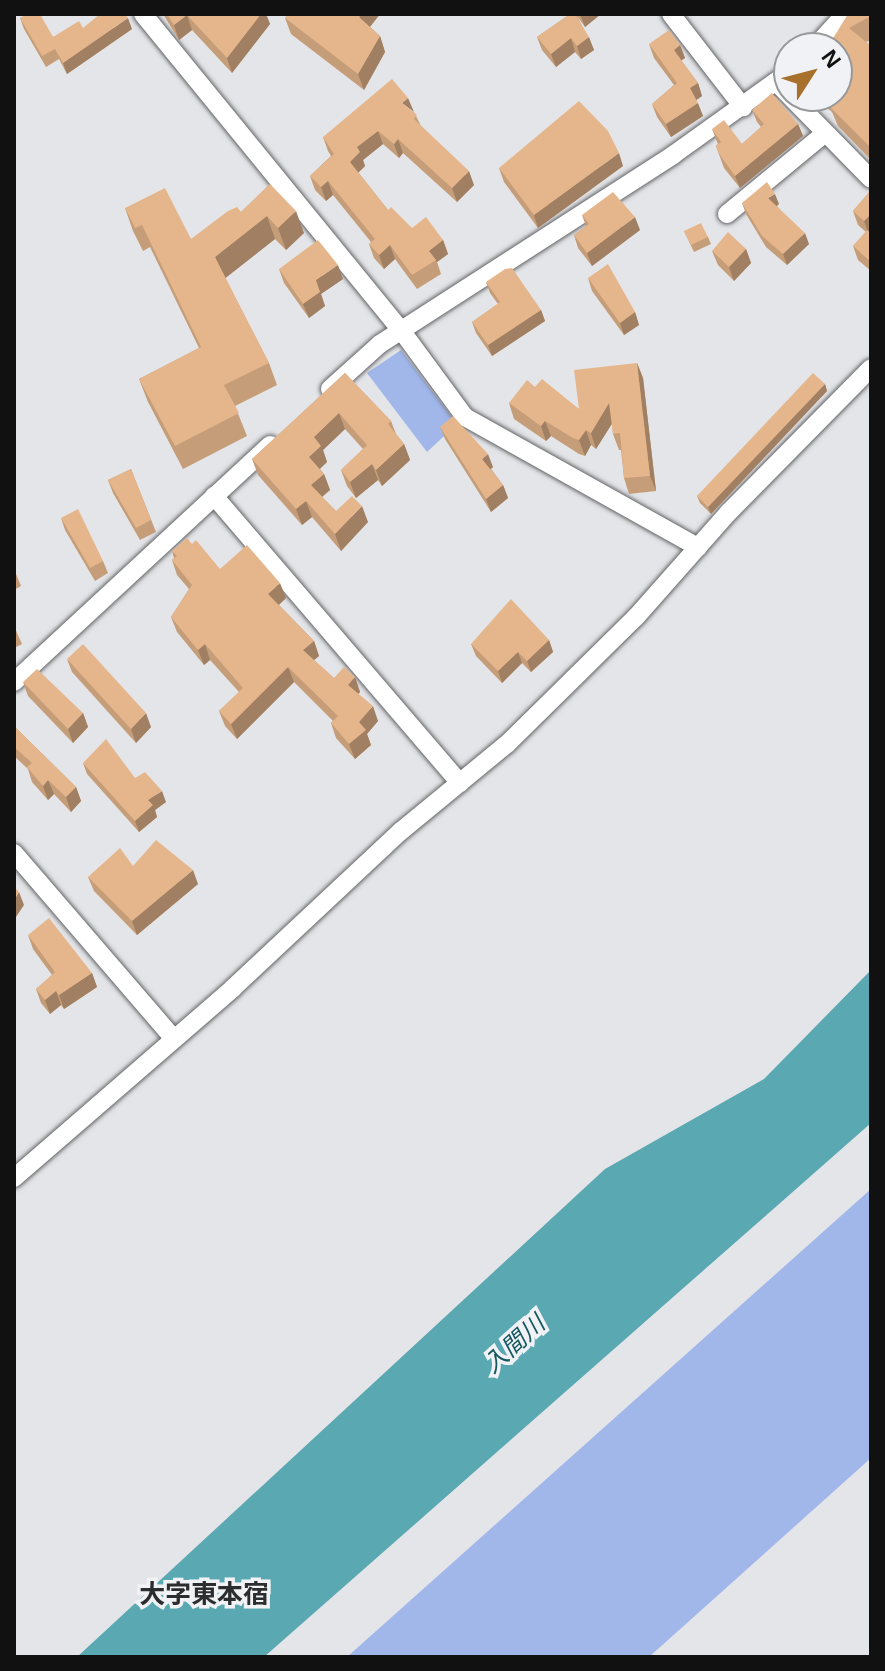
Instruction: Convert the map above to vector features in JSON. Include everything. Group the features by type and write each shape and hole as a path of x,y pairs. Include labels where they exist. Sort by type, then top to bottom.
{"street":[{"path":"143,14 401,330 465,417 698,547"},
{"path":"671,14 743,107"},
{"path":"829,32 845,14"},
{"path":"314,405 401,330 773,84"},
{"path":"807,112 823,135 871,179"},
{"path":"727,214 823,135"},
{"path":"14,1178 460,783 636,617 698,547 871,368"},
{"path":"14,682 280,435"},
{"path":"214,496 460,783"},
{"path":"14,853 173,1038"}],"shaded area":[{"path":"401,350 457,424 427,452 367,373"},
{"path":"871,1189 871,1458 649,1657 347,1657"}],"water":[{"name":"入間川","path":"871,970 871,1123 264,1657 77,1657 605,1169 764,1079"}],"building":[{"path":"27,14 40,14 53,37 79,21 83,28 100,14 125,14 128,18 63,63 55,49 42,56 20,18"},
{"path":"167,14 261,14 227,58 187,15 174,25"},
{"path":"289,14 362,14 359,17 380,36 358,74 285,18"},
{"path":"570,14 575,14 589,37 577,46 571,38 551,54 537,37"},
{"path":"848,14 871,14 849,28 871,46 871,148 835,112 853,112 853,32 837,32"},
{"path":"669,30 680,45 674,50 698,83 690,88 698,103 666,124 652,104 677,83 649,44"},
{"path":"392,79 408,98 402,103 417,115 414,119 469,171 452,188 398,139 394,144 378,131 357,147 360,152 350,162 388,210 391,207 412,228 426,217 443,240 429,251 436,260 412,275 390,245 379,255 369,244 375,239 328,181 321,187 310,176 334,154 323,137"},
{"path":"772,93 773,112 788,112 798,124 735,176 720,155 716,146 721,142 712,129 724,120 742,144 764,124 752,110"},
{"path":"579,101 608,131 619,153 534,215 499,168"},
{"path":"767,182 775,194 768,198 805,233 783,254 762,236 742,203"},
{"path":"270,184 296,211 278,228 267,216 215,257 269,363 224,385 239,413 175,446 139,379 201,347 142,225 135,228 125,208 165,188 191,239 228,211 237,207 241,212"},
{"path":"871,190 871,214 864,221 853,211"},
{"path":"613,192 635,217 587,253 574,235 589,224 582,215"},
{"path":"701,223 708,237 691,245 684,231"},
{"path":"867,230 871,233 871,262 853,246"},
{"path":"728,232 746,249 729,267 712,251"},
{"path":"318,240 338,265 316,280 320,292 303,304 279,269"},
{"path":"608,264 635,312 620,323 588,278"},
{"path":"512,268 541,310 488,345 472,322 500,302 486,282 505,269"},
{"path":"637,363 650,476 624,478 620,433 613,434 609,403 591,433 586,430 579,440 545,421 541,426 509,403 527,380 535,387 542,379 579,409 574,370"},
{"path":"345,373 391,421 388,424 404,444 376,470 372,464 350,482 341,470 367,445 339,413 314,437 321,446 309,457 324,474 311,485 336,511 352,496 362,506 335,534 306,501 296,509 252,459"},
{"path":"813,373 825,384 708,507 697,496"},
{"path":"453,416 488,454 482,459 503,485 486,499 440,427"},
{"path":"131,469 151,520 136,528 108,480"},
{"path":"78,509 103,561 90,568 61,518"},
{"path":"187,538 192,544 196,540 220,569 247,545 280,583 268,594 314,641 303,650 334,678 344,667 355,677 348,685 373,706 359,722 366,730 349,744 331,723 338,716 288,667 231,724 219,711 243,688 205,644 198,650 171,617 192,585 172,560 177,556 172,551"},
{"path":"511,599 549,640 527,661 518,652 498,671 471,644"},
{"path":"83,644 146,713 131,729 67,659"},
{"path":"37,669 83,713 68,729 23,682"},
{"path":"14,726 76,787 66,797 48,780 43,786 27,767 32,763 14,747"},
{"path":"106,739 135,778 145,772 162,791 148,800 153,805 135,821 83,763"},
{"path":"156,840 193,870 132,921 88,877 120,848 133,866"},
{"path":"49,918 92,973 59,995 56,991 45,1000 36,989 55,972 28,935"}],"district":[{"name":"大字東本宿","path":"204,1595"}]}
